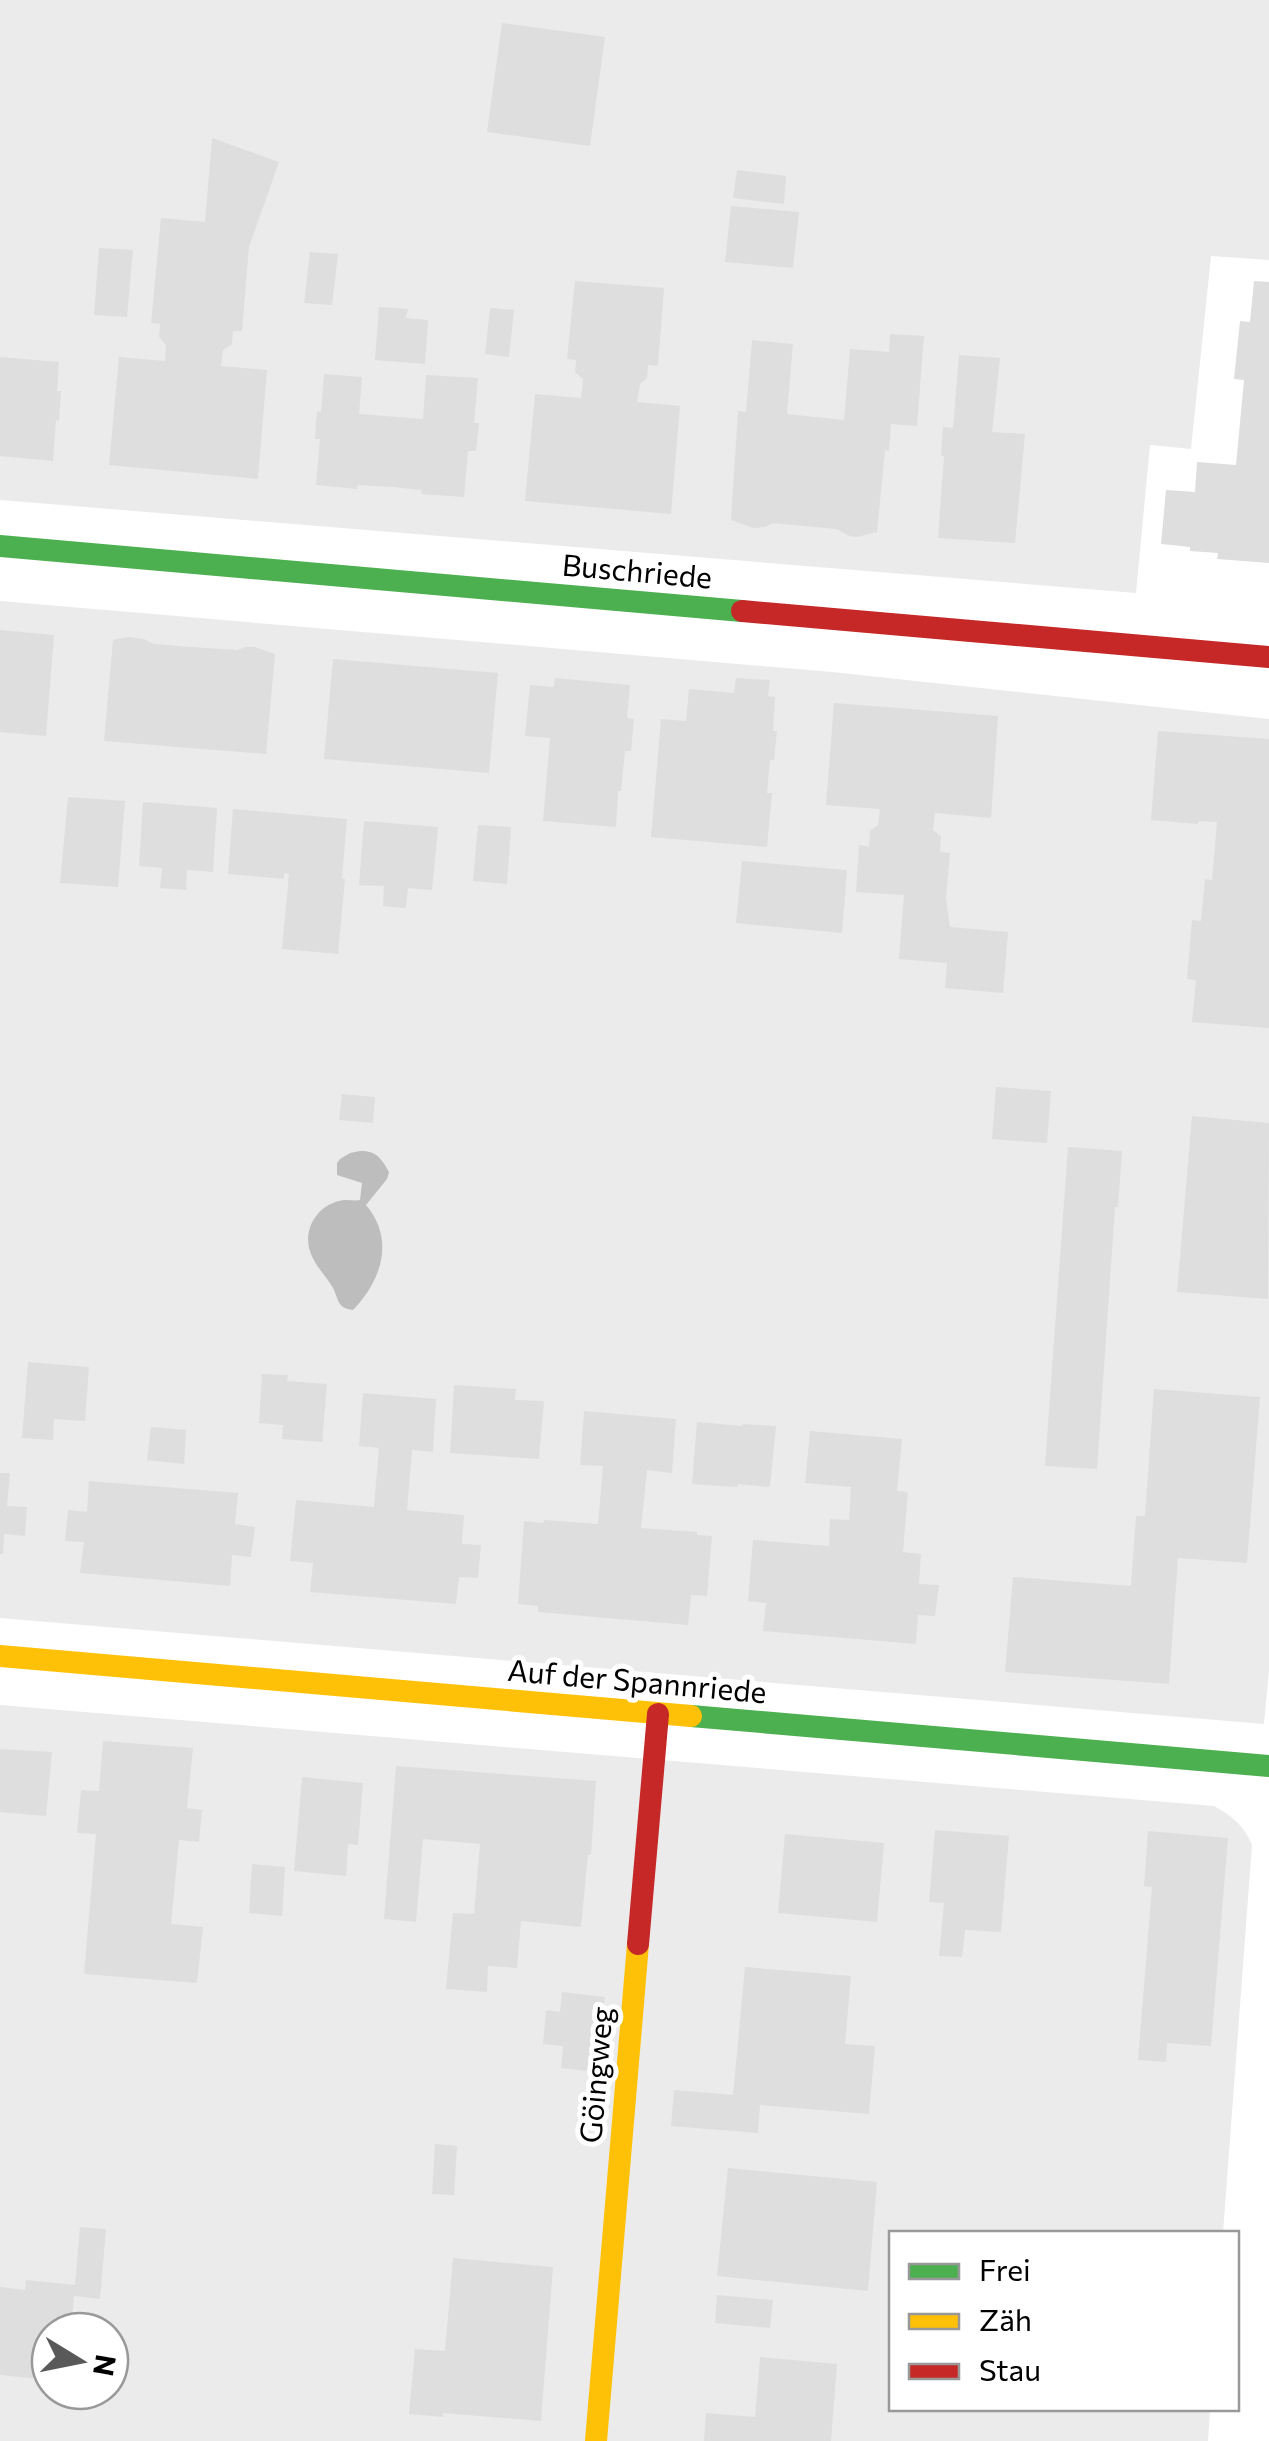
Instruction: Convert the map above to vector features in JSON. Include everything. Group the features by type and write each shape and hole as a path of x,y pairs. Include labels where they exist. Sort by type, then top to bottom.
{"street":[{"name":"Buschriede","path":"0,546 1269,657"},
{"name":"Auf der Spannriede","path":"0,1656 1269,1766"},
{"name":"Göingweg","path":"596,2441 658,1714"}],"shaded area":[{"path":"0,0 1269,0 1269,260 1211,256 1191,449 1150,445 1136,593 0,500"},
{"path":"0,601 832,672 1269,719 1269,1670 1264,1724 0,1618"},
{"path":"360,1151 378,1156 389,1172 366,1205 380,1232 378,1273 353,1310 339,1303 313,1259 308,1236 314,1219 326,1206 360,1200 362,1183 337,1175 337,1163"},
{"path":"0,1705 1214,1806 1237,1822 1252,1845 1223,2231 889,2231 889,2411 1210,2411 1208,2441 0,2441"}],"building":[{"path":"502,23 605,37 590,146 487,132"},
{"path":"212,138 279,162 249,247 242,331 233,331 232,344 223,350 221,366 267,370 258,479 109,465 119,357 165,361 166,345 159,337 160,324 151,323 161,218 205,222"},
{"path":"737,170 786,176 784,204 733,198"},
{"path":"731,206 799,212 793,268 725,262"},
{"path":"99,248 133,250 127,317 94,315"},
{"path":"310,252 338,254 332,305 304,303"},
{"path":"575,281 664,288 658,366 648,365 637,402 680,406 671,514 525,501 535,394 581,398 583,379 575,372 576,360 567,359"},
{"path":"1254,281 1269,282 1269,563 1217,559 1218,553 1161,544 1166,490 1195,492 1197,462 1236,465 1244,380 1234,379 1240,321 1250,322"},
{"path":"379,307 408,309 406,318 428,320 425,364 375,360"},
{"path":"490,308 514,310 509,357 485,354"},
{"path":"890,334 924,336 917,426 891,424 877,532 857,537 836,529 773,523 754,528 731,520 738,411 746,412 752,340 793,344 787,414 844,420 850,349 889,352"},
{"path":"959,355 1000,358 992,432 1025,434 1015,543 938,538 943,427 953,428"},
{"path":"0,357 59,362 57,391 61,391 53,461 0,456"},
{"path":"324,374 362,377 359,414 423,419 426,375 478,378 476,451 468,451 464,497 392,487 316,485 320,439 315,439 317,411 321,412"},
{"path":"0,630 54,635 46,736 0,732"},
{"path":"128,637 191,647 255,647 275,654 266,754 104,741 113,640"},
{"path":"333,659 498,673 489,773 324,759"},
{"path":"555,678 630,685 627,718 634,719 631,751 625,751 616,827 543,821 550,738 525,736 530,685 554,687"},
{"path":"736,678 770,680 768,696 775,697 773,731 777,731 767,793 772,793 767,847 651,837 661,719 686,721 689,689 734,693"},
{"path":"834,703 998,716 991,818 935,813 933,830 941,837 940,852 950,853 946,898 950,927 1008,932 1003,993 945,988 947,963 899,959 904,895 856,892 859,845 869,847 870,831 878,825 880,809 826,805"},
{"path":"1158,731 1269,739 1269,1028 1192,1022 1196,980 1187,979 1192,920 1201,921 1205,879 1212,880 1217,822 1151,820"},
{"path":"68,797 125,801 118,887 60,883"},
{"path":"143,802 217,808 213,872 187,870 186,890 160,888 162,868 139,866"},
{"path":"233,809 347,819 338,954 282,949 289,874 284,873 284,879 228,874"},
{"path":"364,821 438,827 432,890 408,888 406,908 383,906 384,886 359,885"},
{"path":"478,825 511,827 507,884 473,881"},
{"path":"742,861 847,870 842,933 736,923"},
{"path":"996,1087 1051,1091 1047,1143 992,1139"},
{"path":"342,1094 375,1097 373,1123 339,1120"},
{"path":"1192,1116 1269,1123 1268,1299 1177,1292"},
{"path":"1068,1147 1122,1151 1097,1469 1045,1466"},
{"path":"28,1362 89,1367 85,1421 54,1419 53,1440 22,1438"},
{"path":"262,1374 288,1375 287,1381 327,1384 322,1442 282,1439 283,1425 259,1423"},
{"path":"454,1385 516,1389 515,1400 544,1401 539,1459 450,1453"},
{"path":"1154,1389 1260,1397 1247,1563 1178,1558 1169,1684 1005,1672 1013,1577 1131,1586 1136,1516 1145,1516"},
{"path":"363,1393 436,1399 433,1452 412,1450 407,1510 464,1515 462,1544 481,1545 478,1578 459,1577 456,1604 310,1592 313,1563 290,1561 296,1500 374,1507 379,1448 359,1446"},
{"path":"584,1411 676,1419 672,1473 647,1470 641,1528 712,1536 707,1596 691,1595 688,1625 538,1612 538,1606 518,1604 524,1521 598,1524 603,1466 580,1465"},
{"path":"697,1422 776,1426 770,1487 692,1484"},
{"path":"151,1427 186,1430 184,1464 147,1460"},
{"path":"810,1431 902,1439 897,1491 908,1492 903,1552 921,1554 919,1584 939,1585 935,1616 918,1615 916,1644 763,1631 766,1603 748,1601 753,1540 829,1546 830,1519 849,1520 851,1487 805,1483"},
{"path":"0,1473 10,1473 7,1506 27,1507 25,1536 4,1534 3,1554 0,1554"},
{"path":"89,1481 238,1493 235,1524 255,1527 251,1557 232,1555 230,1586 80,1573 84,1542 65,1541 68,1510 87,1512"},
{"path":"103,1741 193,1748 187,1808 202,1810 199,1842 179,1840 171,1924 203,1927 197,1983 84,1974 96,1834 77,1833 81,1790 99,1791"},
{"path":"0,1749 52,1752 46,1816 0,1812"},
{"path":"396,1766 596,1781 581,1927 521,1921 517,1968 488,1966 487,1992 446,1989 453,1913 474,1914 480,1844 423,1839 416,1922 384,1919"},
{"path":"302,1777 363,1783 358,1845 348,1844 346,1876 294,1871"},
{"path":"935,1830 1009,1836 1001,1932 965,1930 962,1957 939,1956 944,1903 929,1902"},
{"path":"1148,1831 1228,1838 1211,2046 1167,2043 1166,2062 1138,2060 1152,1887 1144,1886"},
{"path":"785,1834 884,1843 877,1922 778,1913"},
{"path":"252,1864 285,1867 282,1916 249,1913"},
{"path":"745,1967 851,1976 845,2044 875,2046 869,2114 760,2105 758,2133 671,2126 674,2090 733,2095"},
{"path":"562,1992 605,1997 597,2072 561,2068 563,2046 543,2044 546,2010 560,2012"},
{"path":"435,2144 457,2146 454,2195 432,2194"},
{"path":"728,2168 877,2182 868,2291 717,2276"},
{"path":"80,2227 106,2229 100,2299 74,2296 73,2311 30,2311 30,2378 0,2375 0,2287 25,2290 26,2280 75,2285"},
{"path":"453,2258 553,2267 541,2421 409,2414 415,2349 445,2351"},
{"path":"717,2295 773,2300 770,2328 715,2323"},
{"path":"760,2357 837,2364 831,2441 704,2441 706,2413 755,2417"}],"traffic: fast":[{"path":"0,546 742,611"},
{"path":"691,1716 1269,1766"}],"traffic: slow":[{"path":"0,1656 691,1716"},
{"path":"596,2441 638,1944"}],"traffic: jam":[{"path":"742,611 1269,657"},
{"path":"638,1944 658,1714"}]}
